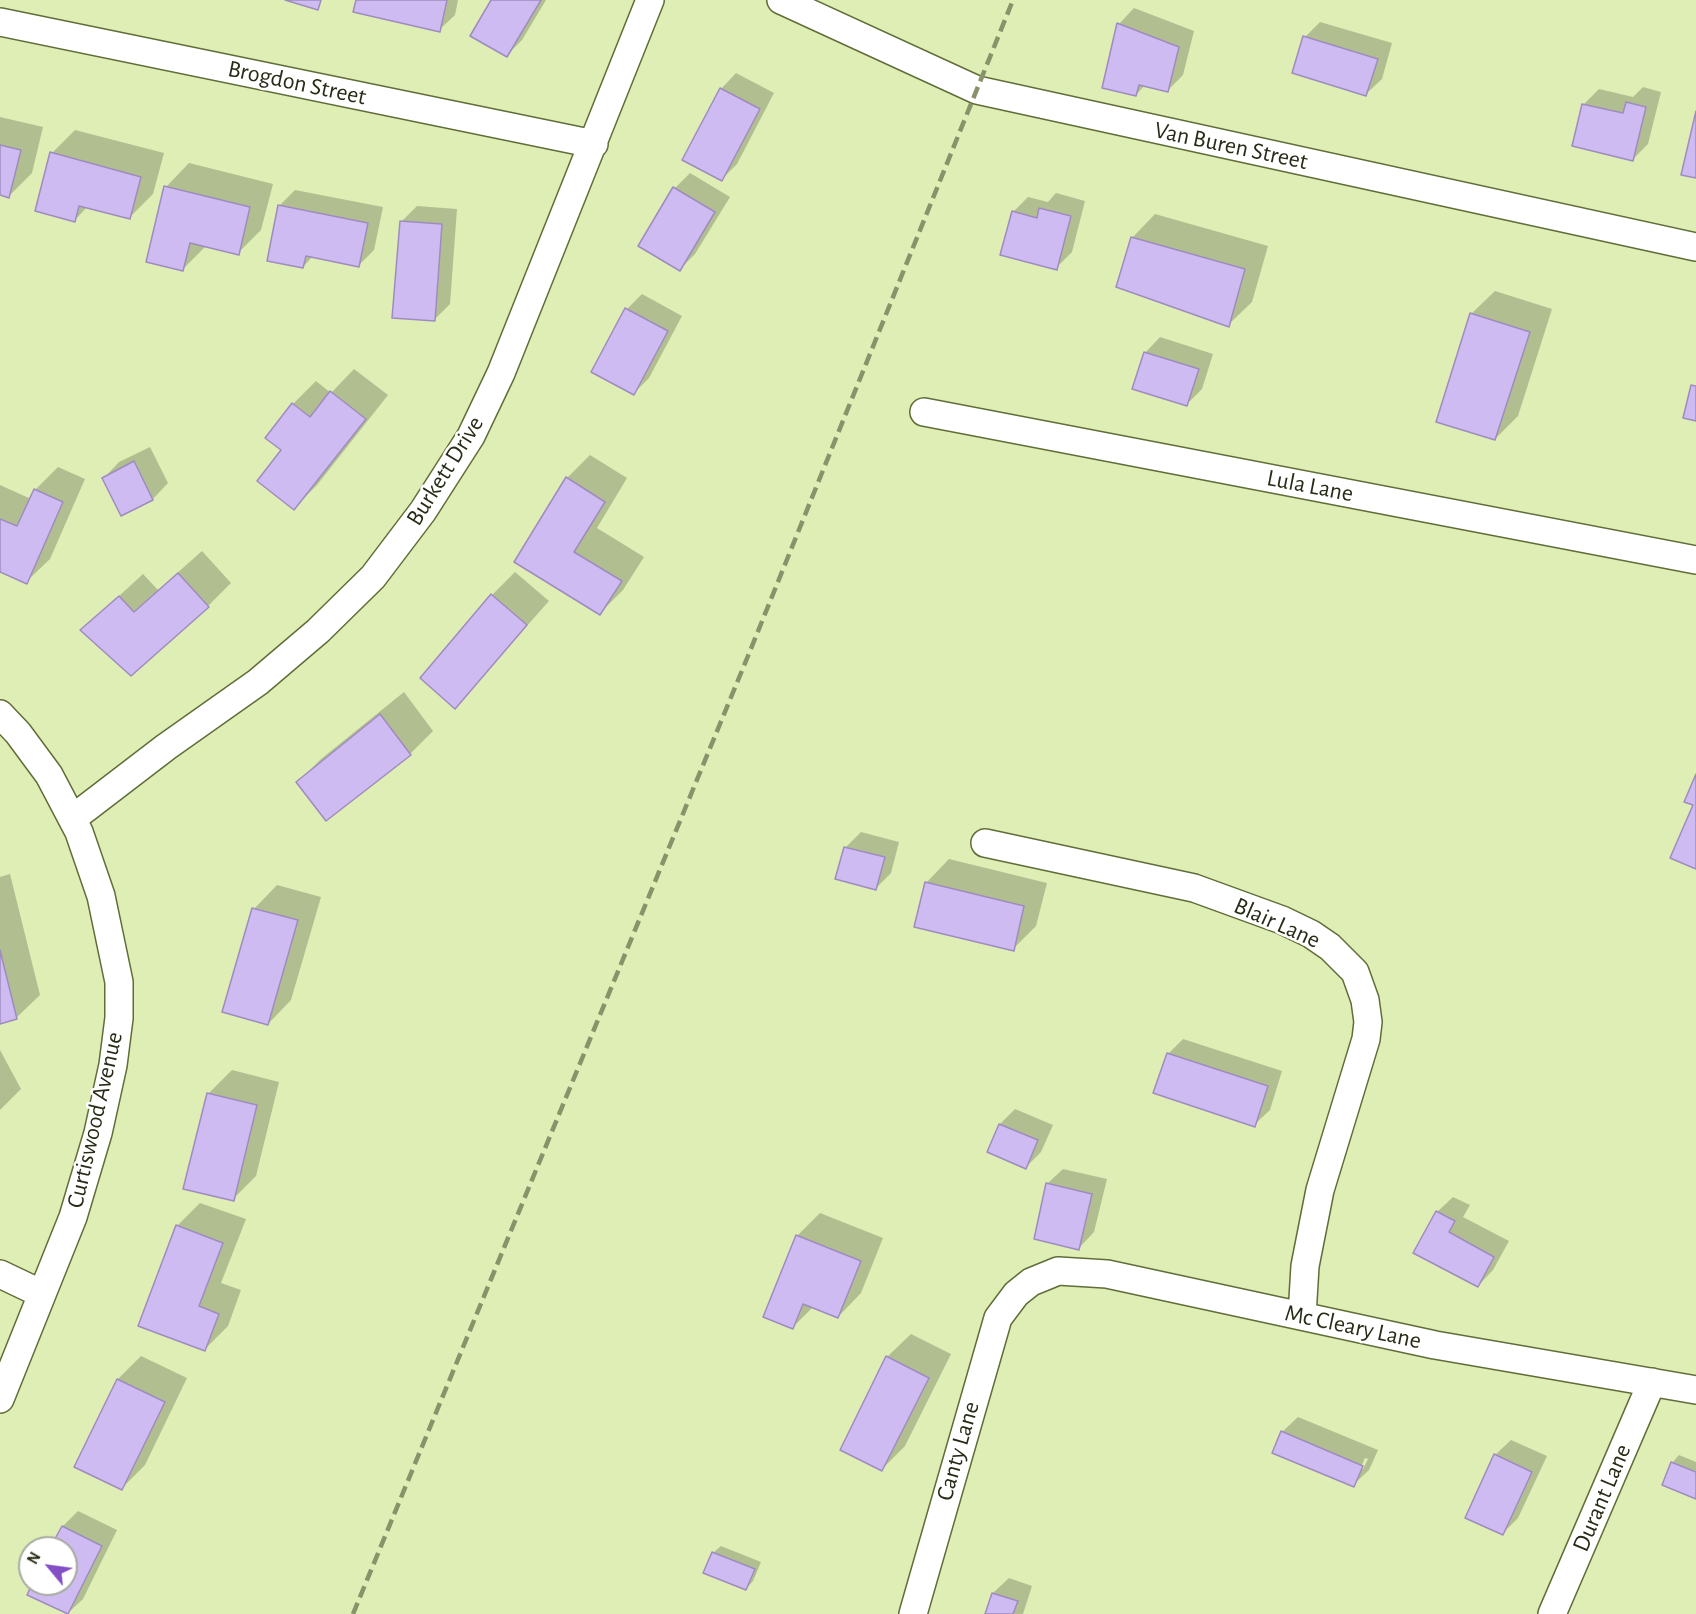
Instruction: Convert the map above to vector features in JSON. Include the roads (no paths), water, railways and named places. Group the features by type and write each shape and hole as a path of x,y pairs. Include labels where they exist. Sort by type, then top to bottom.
{"street":[{"name":"Burkett Drive","path":"72,819 166,747 258,682 318,631 373,577 423,511 471,436 501,373 650,0"},
{"name":"Van Buren Street","path":"782,0 977,90 1696,247"},
{"name":"Brogdon Street","path":"0,22 594,144"},
{"name":"Lula Lane","path":"924,412 1696,560"},
{"name":"Curtiswood Avenue","path":"0,714 18,733 49,776 72,819 102,896 119,982 119,1018 113,1065 98,1133 73,1217 0,1399"},
{"name":"Blair Lane","path":"985,843 1194,888 1282,920 1311,934 1330,947 1355,972 1365,1000 1366,1040 1320,1190 1305,1266 1302,1316"},
{"name":"Mc Cleary Lane","path":"1016,1294 1031,1282 1058,1271 1107,1274 1435,1345 1696,1390"},
{"path":"0,1274 42,1294"},
{"name":"Canty Lane","path":"912,1614 986,1352 998,1318 1016,1294"},
{"name":"Durant Lane","path":"1552,1614 1652,1382"}],"railway":[{"path":"353,1614 748,656 1013,0"}]}
